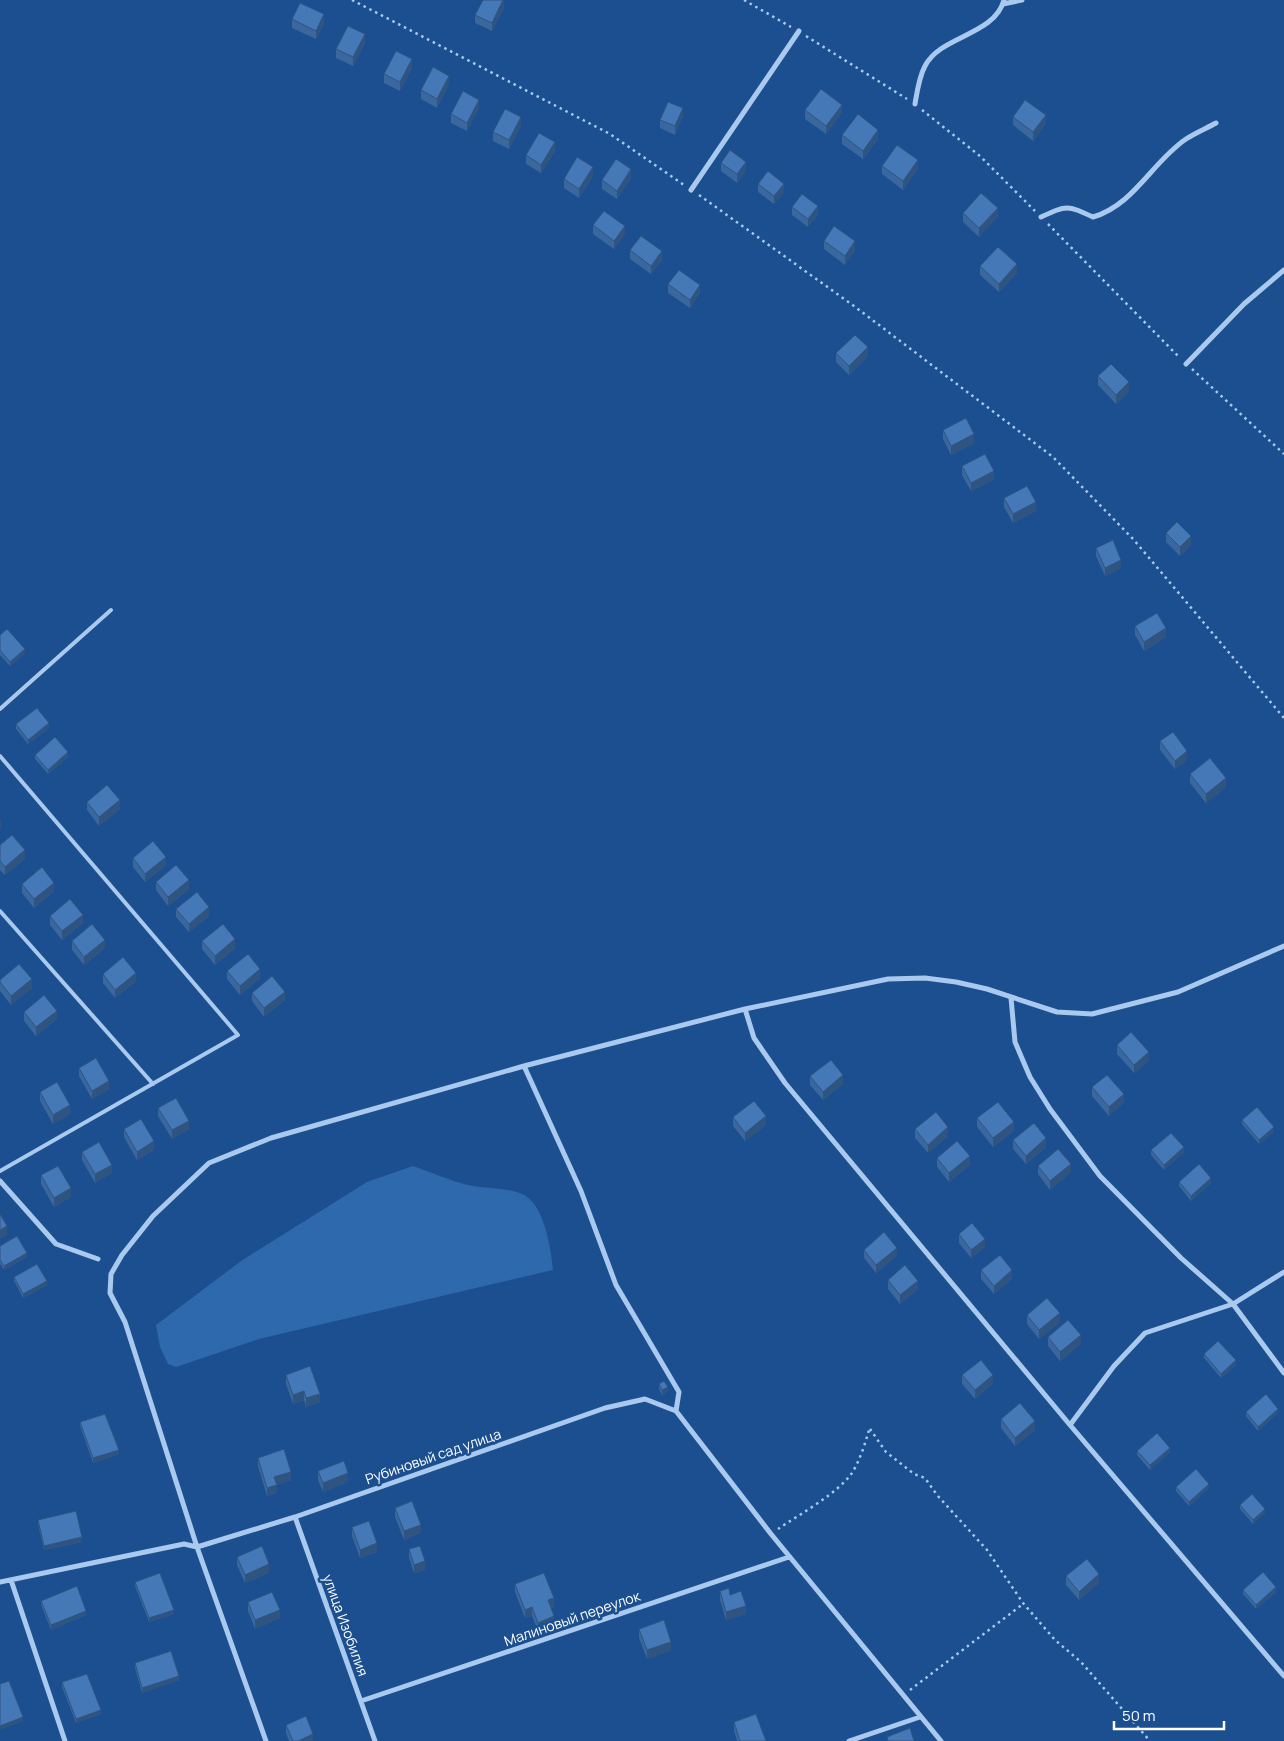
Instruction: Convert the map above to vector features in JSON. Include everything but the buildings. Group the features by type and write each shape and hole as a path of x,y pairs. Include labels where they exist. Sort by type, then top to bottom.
{"street":[{"path":"915,104 925,66 935,54 990,21 1004,2 1022,0"},
{"path":"691,190 798,31"},
{"path":"1041,217 1062,207 1074,208 1093,217 1110,212 1125,200 1185,139 1216,123"},
{"path":"1186,364 1244,304 1284,270"},
{"path":"266,1741 197,1547 125,1322 110,1293 111,1274 118,1260 153,1216 209,1164 271,1138 524,1066 745,1009 888,979 925,978 956,982 1057,1012 1092,1014 1178,992 1284,946"},
{"path":"1011,998 1016,1042 1030,1077 1050,1108 1100,1176 1181,1258 1233,1304 1284,1373"},
{"path":"745,1009 754,1038 785,1083 1070,1426 1284,1676"},
{"path":"524,1066 581,1191 616,1285 679,1392 676,1411 789,1557 920,1717 942,1741"},
{"path":"0,1181 56,1244 98,1259"},
{"path":"1070,1426 1114,1366 1144,1333 1233,1304 1284,1272"},
{"name":"Рубиновый сад улица","path":"0,1582 184,1544 197,1547 295,1517 605,1408 645,1399 676,1411"},
{"name":"улица Изобилия","path":"295,1517 375,1741"},
{"name":"Малиновый переулок","path":"361,1701 789,1557"},
{"path":"11,1580 66,1741"},
{"path":"849,1741 920,1717"}],"lane":[{"path":"0,709 111,610"},
{"path":"0,756 238,1035 0,1171"},
{"path":"0,911 153,1084"}],"path":[{"path":"352,0 610,134 854,306 1053,457 1134,540 1284,718"},
{"path":"744,0 798,31 915,104 980,156 1186,364 1284,454"},
{"path":"771,1534 823,1500 852,1474 870,1430 886,1452 914,1474 925,1478 937,1495 987,1550 1023,1604 1055,1640 1081,1662 1150,1741"},
{"path":"903,1696 1023,1604"}],"shaded area":[{"path":"413,1166 461,1183 509,1190 530,1199 541,1216 545,1227 553,1270 259,1339 176,1367 168,1364 160,1347 156,1325 241,1261 367,1182"}]}
